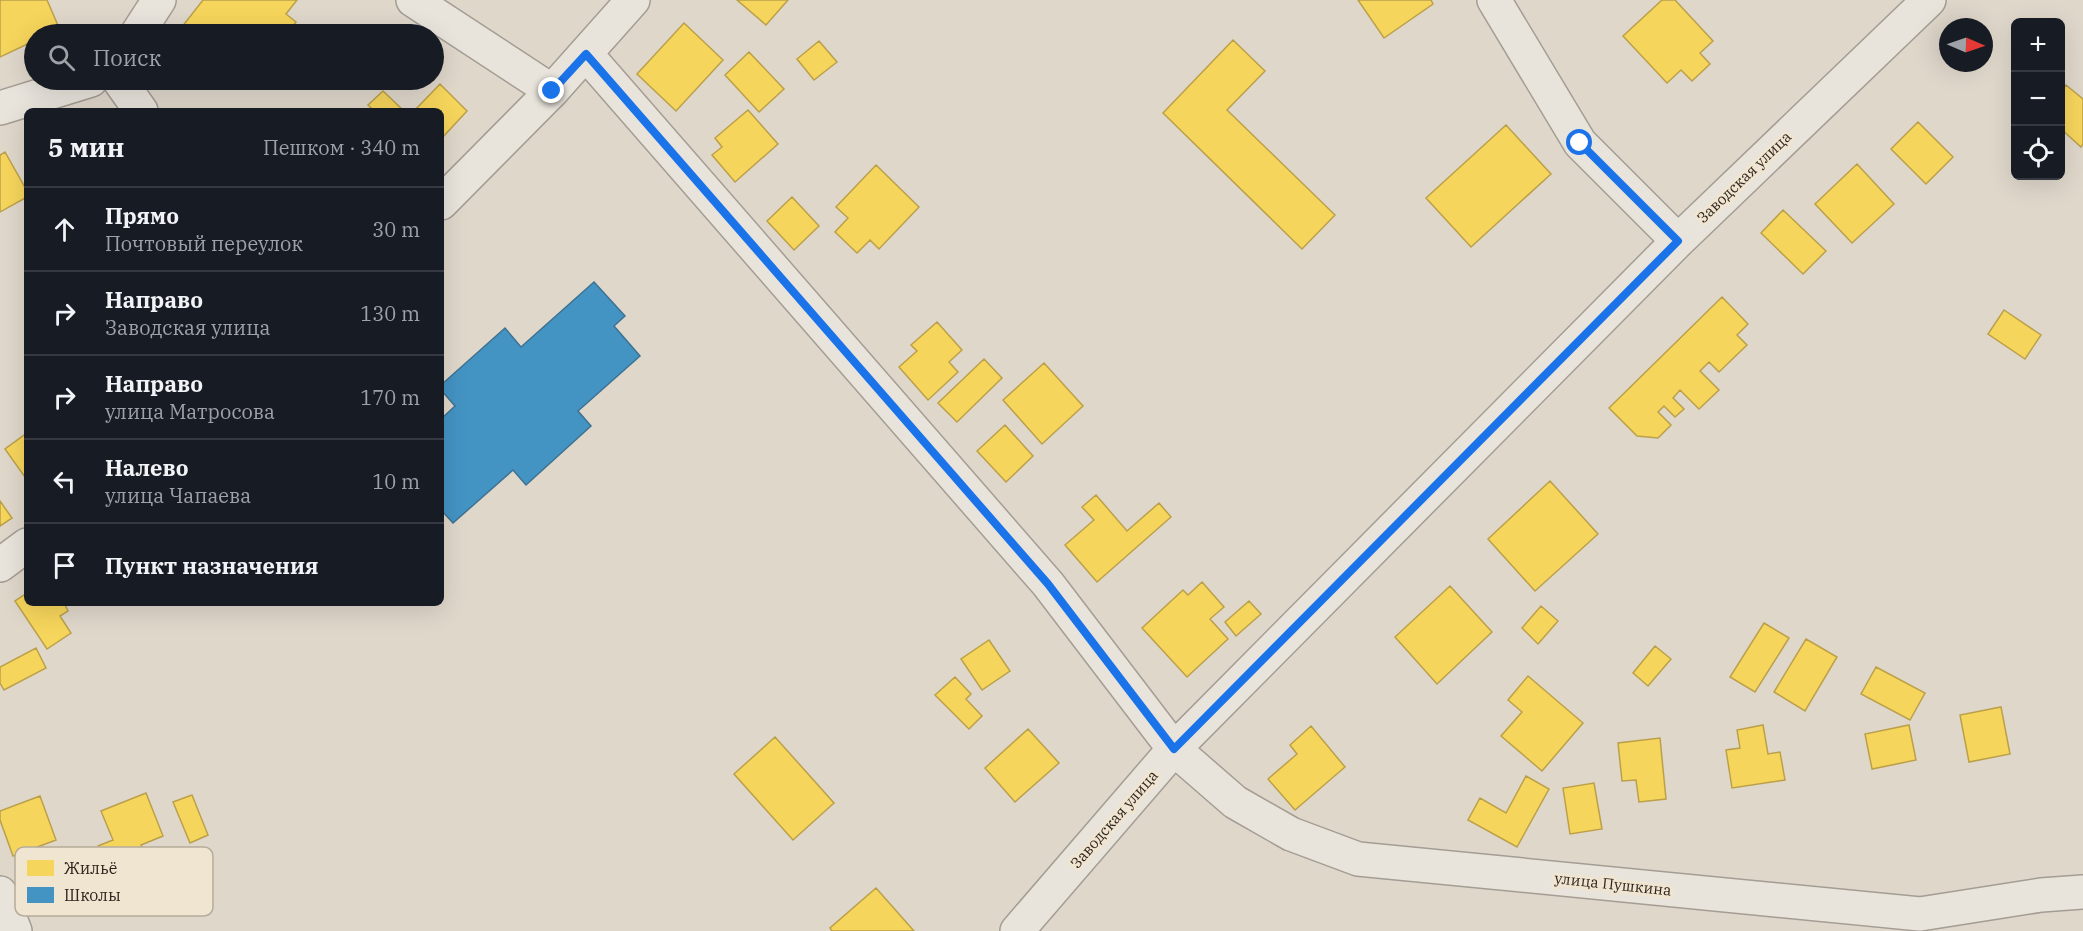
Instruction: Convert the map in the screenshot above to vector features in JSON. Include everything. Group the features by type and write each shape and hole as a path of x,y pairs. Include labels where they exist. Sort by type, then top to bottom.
{"street":[{"path":"143,24 159,0"},
{"path":"412,0 552,91"},
{"path":"444,200 552,91 633,0"},
{"path":"1494,0 1580,143 1678,241"},
{"name":"Заводская улица","path":"1017,931 1174,749 1678,241 1929,0"},
{"name":"улица Пушкина","path":"586,54 1048,584 1174,749 1235,802 1291,834 1358,859 1920,914 2041,895 2083,892"},
{"path":"0,108 58,90"},
{"path":"125,90 139,108"},
{"path":"0,565 24,547"},
{"path":"0,893 15,931"}],"building: Жильё":[{"path":"0,0 47,0 57,24 24,24 24,46 0,57"},
{"path":"203,0 297,0 286,14 296,22 294,24 184,24"},
{"path":"737,0 788,0 766,25"},
{"path":"1358,0 1431,0 1433,4 1384,38"},
{"path":"1662,0 1675,0 1713,41 1700,53 1710,64 1692,81 1681,70 1667,83 1623,36"},
{"path":"684,23 723,60 676,111 637,74"},
{"path":"1233,40 1265,71 1227,110 1335,215 1302,249 1163,113"},
{"path":"819,41 837,62 814,80 797,59"},
{"path":"749,52 784,89 759,112 725,75"},
{"path":"2066,85 2083,99 2083,144 2081,147 2065,133"},
{"path":"444,88 467,111 444,136 444,108 417,108 434,90 444,90"},
{"path":"383,91 401,108 371,108 368,105"},
{"path":"748,110 778,144 735,182 712,155 722,147 715,138"},
{"path":"1918,122 1953,157 1926,184 1891,149"},
{"path":"1506,125 1551,174 1471,247 1426,198"},
{"path":"5,152 24,186 24,199 0,212 0,155"},
{"path":"1857,164 1894,204 1852,243 1815,204"},
{"path":"876,165 919,207 879,249 870,240 857,253 835,232 848,218 836,207"},
{"path":"792,197 819,226 794,250 767,221"},
{"path":"1783,210 1826,251 1803,274 1761,233"},
{"path":"1722,297 1748,324 1737,335 1747,345 1719,372 1709,362 1700,371 1719,390 1699,409 1680,390 1673,398 1684,409 1675,417 1664,406 1658,412 1671,425 1658,438 1637,436 1609,408"},
{"path":"2004,310 2041,335 2025,359 1988,334"},
{"path":"937,322 962,350 949,362 958,372 928,400 899,367 917,351 911,345"},
{"path":"984,359 1002,378 957,422 938,403"},
{"path":"1044,363 1083,406 1042,444 1003,400"},
{"path":"1005,425 1033,456 1006,482 977,451"},
{"path":"24,435 24,476 5,449"},
{"path":"1550,481 1598,534 1535,591 1488,539"},
{"path":"1096,495 1127,531 1159,503 1171,517 1097,582 1065,545 1094,520 1082,507"},
{"path":"0,501 12,518 0,526"},
{"path":"1202,582 1224,607 1210,619 1228,639 1187,677 1142,628 1183,590 1188,595"},
{"path":"1450,586 1492,632 1437,684 1395,637"},
{"path":"24,595 24,606 66,606 68,611 60,616 71,633 47,649 15,601"},
{"path":"1249,601 1261,614 1236,636 1225,622"},
{"path":"1541,606 1558,621 1538,644 1522,628"},
{"path":"1764,623 1789,638 1755,692 1730,677"},
{"path":"1806,639 1837,657 1805,711 1774,692"},
{"path":"989,640 1010,671 982,690 961,659"},
{"path":"1655,646 1671,659 1648,686 1633,673"},
{"path":"36,648 46,668 4,690 0,683 0,667"},
{"path":"1876,667 1925,693 1910,720 1861,694"},
{"path":"1528,676 1583,723 1542,771 1501,736 1522,712 1508,700"},
{"path":"955,677 971,694 966,699 982,716 969,729 935,695"},
{"path":"2001,707 2010,754 1969,762 1960,715"},
{"path":"1763,725 1768,754 1780,752 1785,780 1732,788 1726,750 1740,748 1737,730"},
{"path":"1909,725 1916,760 1872,769 1865,734"},
{"path":"1311,726 1345,767 1295,810 1268,779 1297,754 1290,745"},
{"path":"1028,729 1059,763 1015,802 985,768"},
{"path":"775,737 834,803 793,840 734,774"},
{"path":"1660,738 1666,799 1639,802 1636,780 1622,781 1618,743"},
{"path":"1526,776 1549,789 1517,847 1468,820 1480,798 1506,813"},
{"path":"1594,783 1602,829 1570,834 1563,788"},
{"path":"146,793 163,836 141,845 142,847 98,847 113,840 101,811"},
{"path":"192,795 208,835 190,843 173,802"},
{"path":"40,796 56,840 37,847 15,847 13,856 0,820 0,811"},
{"path":"876,888 914,931 832,931 830,928"}],"building: Школы":[{"path":"594,282 625,316 614,326 640,356 578,411 591,426 526,485 513,470 453,523 444,513 444,416 455,406 444,393 444,382 505,328 521,347"}],"route":[{"path":"552,91 586,54 1048,584 1174,749 1678,241 1580,143"}]}
